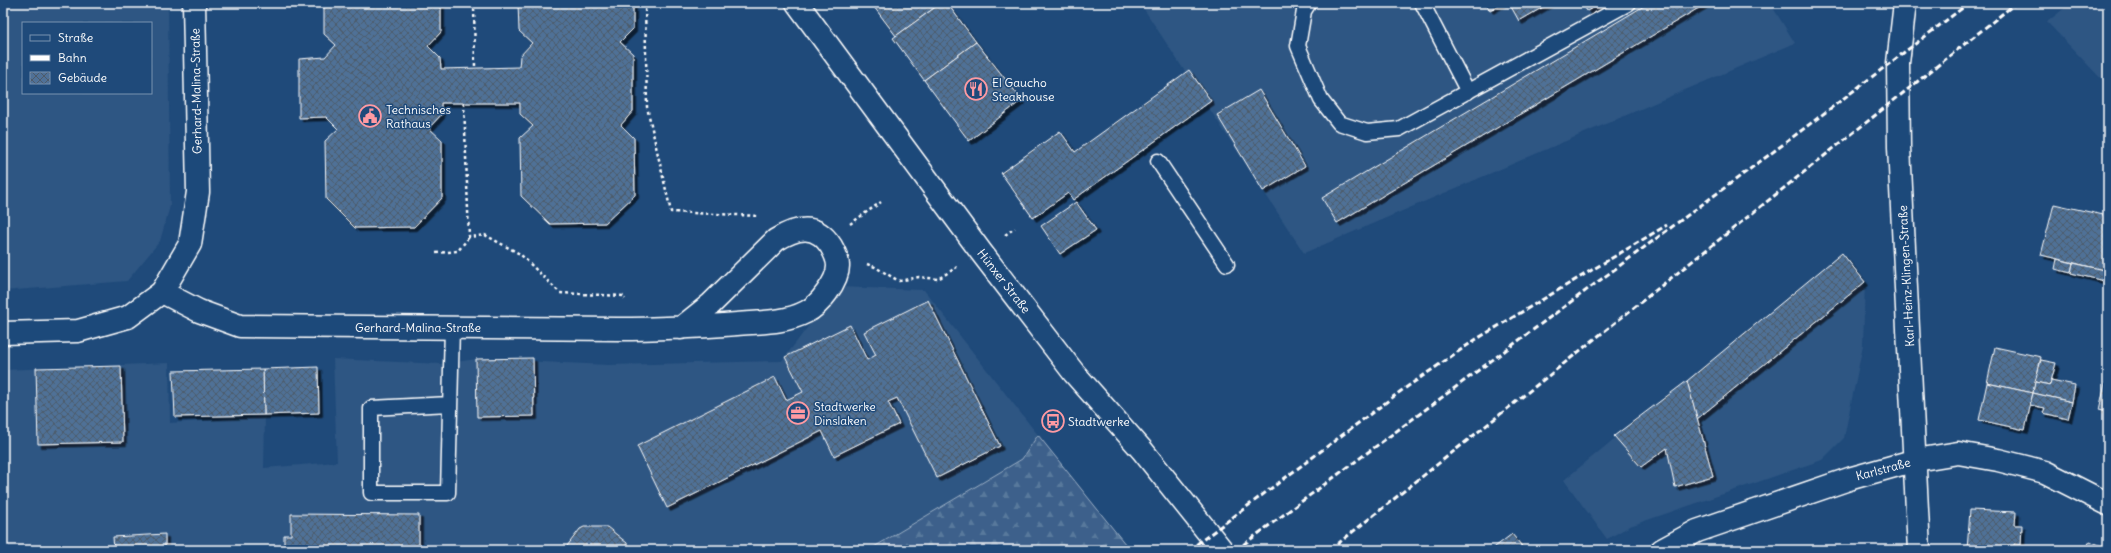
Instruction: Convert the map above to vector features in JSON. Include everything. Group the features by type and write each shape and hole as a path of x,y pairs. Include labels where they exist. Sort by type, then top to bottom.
{"street":[{"name":"Gerhard-Malina-Straße","path":"3,333 78,331 128,317 162,292 190,244 198,192 194,3"},
{"name":"Hünxer Straße","path":"798,3 981,252 1060,355 1088,390 1142,450 1222,550"},
{"name":"Karl-Heinz-Klingen-Straße","path":"1905,3 1898,63 1899,147 1916,460 1919,550"},
{"path":"681,328 711,304 776,240 786,234 800,229 814,230 832,248"},
{"name":"Gerhard-Malina-Straße","path":"162,292 199,311 240,326 681,328 778,321 806,312 818,303 831,286 838,267 832,248"},
{"name":"Karlstraße","path":"1662,550 1697,531 1852,478 1916,460 1958,453 1998,460 2045,472 2108,504"}],"lane":[{"path":"1309,3 1304,11 1298,46 1321,100 1339,123 1367,132 1399,129 1629,3"},
{"path":"1422,3 1468,92"},
{"path":"1158,161 1227,264"},
{"path":"450,404 371,408 371,493 448,493 452,327"}],"path":[{"path":"474,3 475,68"},
{"path":"646,3 647,107 671,212 761,216 786,234"},
{"path":"436,253 458,251 469,237 464,103"},
{"path":"881,202 832,248 875,267 899,281 919,277 938,279"},
{"path":"469,237 486,235 520,254 560,293 623,296 650,329"}],"shaded area":[{"path":"3,3 168,3 170,206 160,241 127,281 3,291"},
{"path":"1140,3 1770,3 1795,43 1304,253"},
{"path":"2071,3 2108,3 2108,86 2047,22"},
{"path":"1842,253 1865,282 1863,345 1844,438 1822,460 1630,526 1607,539 1564,480"},
{"path":"838,287 924,290 1038,435 1022,459 869,550 3,550 3,370 169,363 170,423 265,417 264,468 337,462 333,359 442,364 476,359 609,365 782,361"}],"green space":[{"path":"1038,435 1130,550 869,550 1022,459"}],"building":[{"name":"Technisches Rathaus","path":"324,3 441,3 441,32 428,46 440,58 441,69 519,67 520,56 532,43 519,31 518,3 633,3 633,29 620,42 633,54 633,111 621,125 634,138 635,195 605,223 550,224 521,196 520,138 533,126 520,114 520,103 441,103 441,115 429,128 442,140 442,198 414,227 355,228 326,199 325,141 338,129 326,117 299,118 299,59 325,57 336,45 324,34"},
{"path":"871,3 941,3 896,36"},
{"path":"941,3 947,3 976,42 924,80 893,38"},
{"path":"1485,3 1502,3 1490,10"},
{"path":"1509,3 1550,3 1519,21"},
{"path":"1582,3 1601,3 1587,11"},
{"path":"1649,3 1707,3 1337,223 1322,198"},
{"path":"976,42 1022,100 969,141 924,80"},
{"path":"1189,70 1211,101 1073,200 1068,193 1033,218 1001,173 1060,131 1075,152"},
{"path":"1259,90 1305,166 1263,191 1217,115"},
{"path":"1076,202 1096,230 1060,254 1041,226"},
{"path":"2054,204 2108,216 2108,271 2041,255"},
{"path":"1842,253 1865,282 1697,419 1687,381"},
{"path":"2057,259 2073,263 2071,273 2055,269"},
{"path":"2073,263 2108,271 2108,282 2071,273"},
{"name":"Stadtwerke Dinslaken","path":"928,300 1000,446 937,478 897,398 888,402 899,424 834,456 822,431 667,508 637,446 775,377 786,400 803,392 785,357 850,325 867,360 876,355 864,332"},
{"path":"1995,347 2041,357 2033,393 1987,383"},
{"path":"533,358 534,416 477,417 476,359"},
{"path":"2041,360 2056,363 2050,385 2035,382"},
{"path":"121,366 123,442 38,444 36,368"},
{"path":"318,367 319,413 264,415 263,369"},
{"path":"263,369 264,415 175,417 173,371"},
{"path":"2051,380 2075,385 2072,402 2033,393 2035,382 2050,385"},
{"path":"1687,381 1713,476 1675,487 1667,448 1641,467 1614,436"},
{"path":"1987,383 2033,393 2025,430 1979,420"},
{"path":"2105,383 2108,384 2108,412 2099,410"},
{"path":"2033,393 2072,402 2068,419 2043,413 2045,408 2030,405"},
{"path":"1970,510 2016,512 2015,525 2022,525 2021,545 2014,544 2014,550 1967,550"},
{"path":"291,514 419,515 419,550 284,550 284,535 291,535"},
{"path":"584,527 607,527 627,543 628,550 564,550 580,529"},
{"path":"165,534 165,550 114,550 113,537"},
{"path":"1512,534 1525,550 1491,550"},
{"path":"2090,541 2104,547 2102,550 2085,550"}],"railway":[{"path":"1236,550 1781,146 1969,3"},
{"path":"1330,550 2016,3"},
{"path":"1189,550 1401,391 1475,340 1667,225"}],"place":[{"name":"El Gaucho Steakhouse","path":"976,89"},
{"name":"Technisches Rathaus","path":"370,116"},
{"name":"Stadtwerke Dinslaken","path":"798,413"},
{"name":"Stadtwerke","path":"1053,421"}]}
